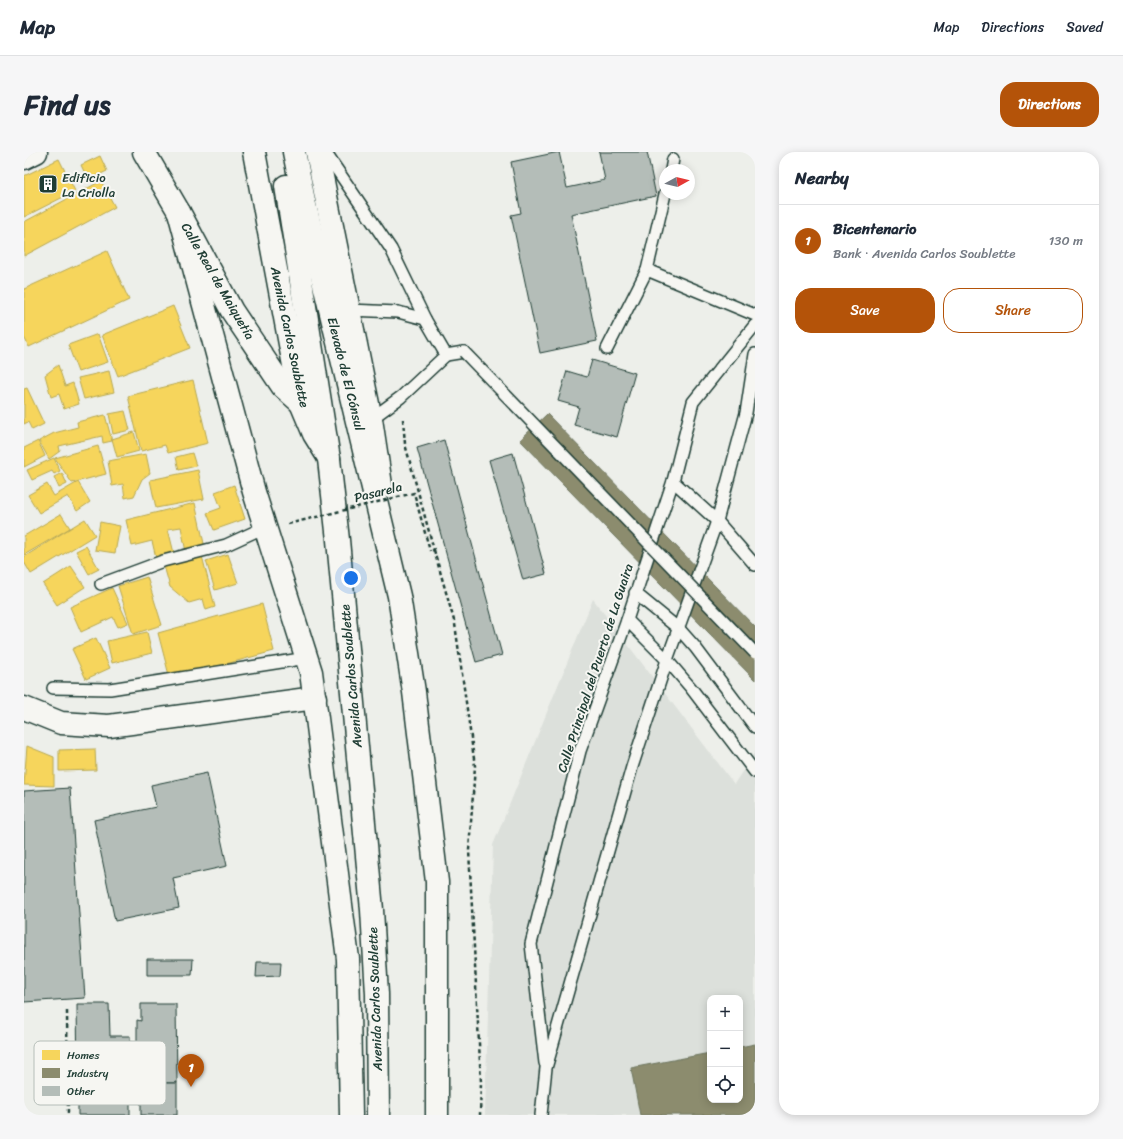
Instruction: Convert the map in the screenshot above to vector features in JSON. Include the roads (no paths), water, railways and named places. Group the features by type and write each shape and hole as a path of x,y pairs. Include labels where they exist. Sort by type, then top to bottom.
{"street":[{"path":"24,158 36,152"},
{"name":"Calle Real de Maiquetía","path":"144,152 179,212 232,311 283,387 300,403"},
{"name":"Avenida Carlos Soublette","path":"254,152 300,403 314,434 329,459 372,903 377,994 378,1115"},
{"name":"Elevado de El Cónsul","path":"279,152 290,209 329,459"},
{"name":"Elevado de El Cónsul","path":"294,152 304,201 399,596"},
{"path":"318,152 371,419 414,692 437,882 437,1115"},
{"name":"Avenida Carlos Soublette","path":"179,212 254,492 311,672 348,959 351,1115"},
{"path":"24,708 61,723 109,726 315,698"}],"lane":[{"path":"325,152 392,249 425,319 446,355"},
{"path":"607,349 647,270 664,200"},
{"path":"647,270 755,315"},
{"path":"349,310 398,312 425,319"},
{"name":"Calle Principal del Puerto de La Guaira","path":"546,1068 531,944 580,751 627,620 673,481 693,402 755,325"},
{"path":"371,419 401,397 446,355 464,352 755,652"},
{"name":"Calle Principal del Puerto de La Guaira","path":"541,1115 546,1068 632,767 667,660 718,521 746,414 755,354"},
{"path":"673,481 718,521 755,565"},
{"path":"101,584 163,561 226,545 265,527"},
{"path":"635,593 679,629 695,647 755,727"},
{"path":"627,620 667,660 691,688 755,772"},
{"path":"53,688 110,689 307,658"}],"place":[{"name":"Edificio La Criolla","path":"48,184"},
{"name":"Bicentenario","path":"191,1087"}]}
